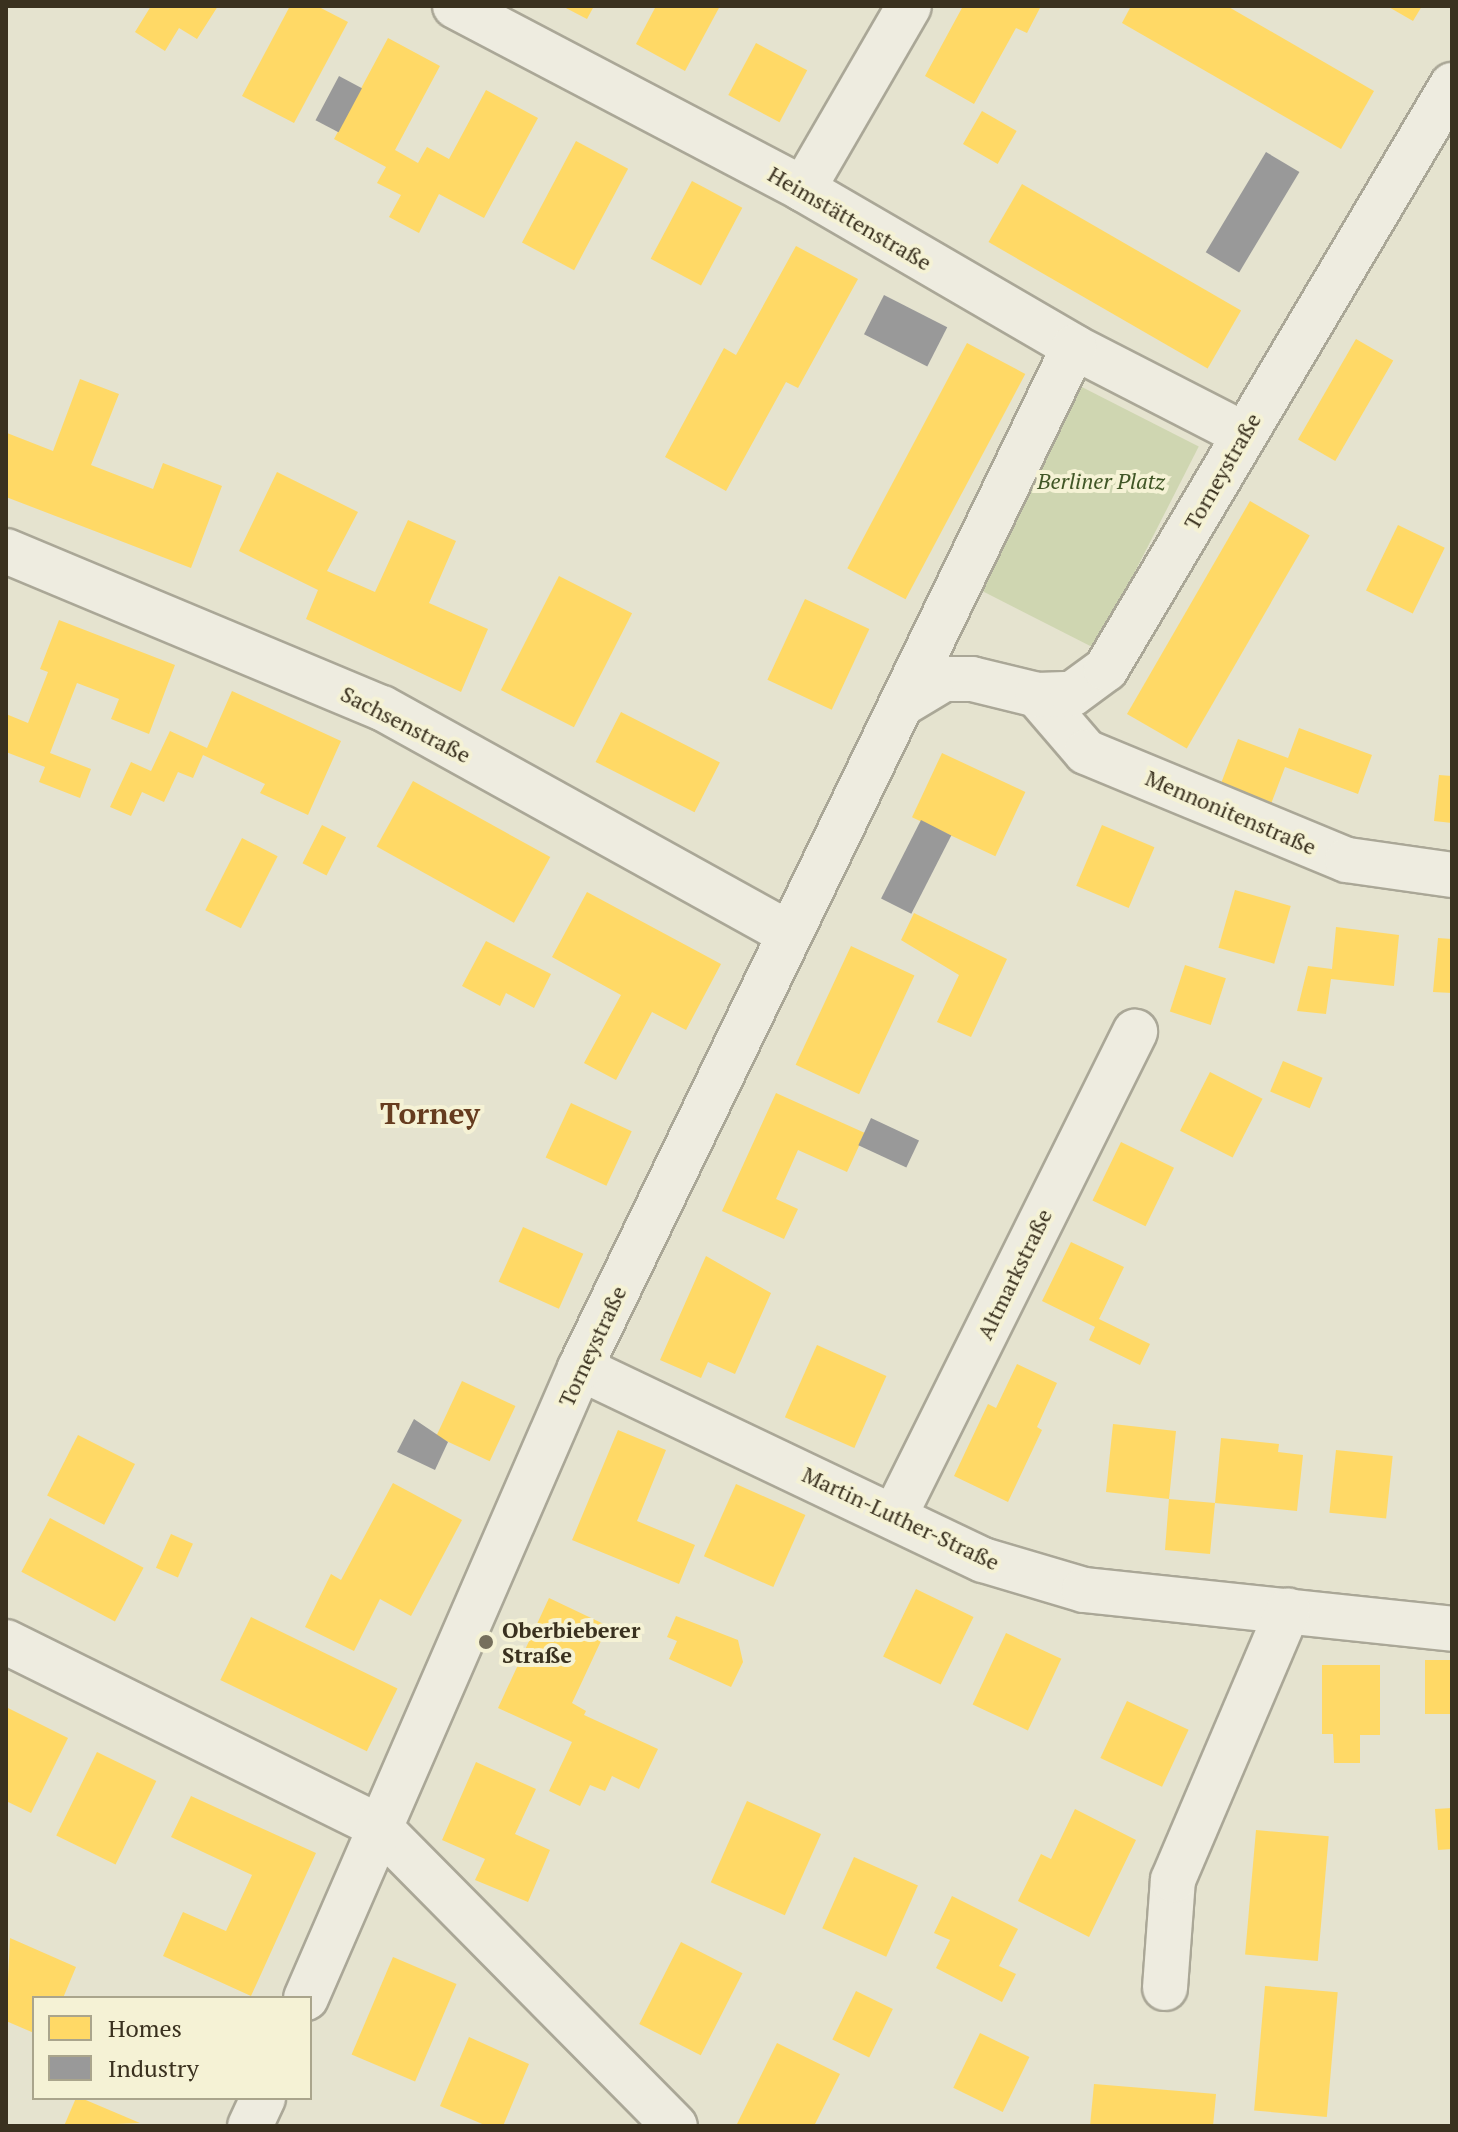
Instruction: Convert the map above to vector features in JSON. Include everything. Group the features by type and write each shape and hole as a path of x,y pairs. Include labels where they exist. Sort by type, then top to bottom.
{"street":[{"name":"Heimstättenstraße","path":"455,6 803,189 1074,347 1243,434"},
{"path":"803,189 909,6"},
{"name":"Torneystraße","path":"902,704 944,679 972,679 1037,695 1072,694 1106,669 1452,85"},
{"name":"Torneystraße","path":"307,1996 378,1826 580,1368 944,622 1074,347"},
{"name":"Sachsenstraße","path":"6,551 382,708 790,934"},
{"name":"Mennonitenstraße","path":"1037,695 1086,752 1347,860 1452,875"},
{"name":"Altmarkstraße","path":"894,1517 1135,1032"},
{"name":"Martin-Luther-Straße","path":"580,1368 983,1560 1084,1590 1452,1629"},
{"path":"1165,1988 1173,1880 1288,1611"},
{"path":"6,1642 378,1826 675,2126"},
{"path":"250,2126 262,2100"}],"green space":[{"name":"Berliner Platz","path":"1074,383 1199,447 1096,649 971,585"}],"building: Homes":[{"path":"151,6 218,6 197,39 179,28 165,51 135,32"},
{"path":"290,6 317,6 348,22 294,123 242,96"},
{"path":"562,6 594,6 587,19"},
{"path":"656,6 720,6 685,71 636,44"},
{"path":"963,6 1041,6 1027,33 1016,28 974,104 925,76"},
{"path":"1131,6 1227,6 1374,91 1341,149 1122,23"},
{"path":"1387,6 1422,6 1413,21"},
{"path":"388,38 440,66 395,150 418,163 427,147 449,159 486,90 538,118 484,218 439,194 419,233 389,217 401,195 377,183 386,167 334,139"},
{"path":"756,43 807,70 780,122 728,95"},
{"path":"982,111 1017,131 998,164 963,144"},
{"path":"576,141 628,169 574,270 522,243"},
{"path":"692,181 742,208 701,285 651,259"},
{"path":"1022,184 1241,310 1208,369 988,242"},
{"path":"796,246 858,279 798,388 786,382 726,491 665,457 724,348 736,355"},
{"path":"1356,339 1393,360 1335,461 1298,439"},
{"path":"967,343 1025,374 906,599 847,568"},
{"path":"80,379 119,394 91,465 153,489 163,463 222,486 191,568 6,497 7,433 53,451"},
{"path":"277,472 358,512 327,571 375,592 408,520 456,541 429,603 488,629 461,692 306,619 318,590 239,551"},
{"path":"1250,501 1310,536 1187,749 1127,714"},
{"path":"1398,525 1445,548 1413,613 1366,591"},
{"path":"559,576 632,613 574,727 501,690"},
{"path":"805,599 869,629 832,710 767,680"},
{"path":"59,620 175,665 149,734 111,719 119,699 77,683 50,753 91,769 80,798 39,782 45,767 6,752 6,714 28,723 48,672 40,669"},
{"path":"232,691 341,741 308,815 260,793 265,784 203,755 193,778 178,772 164,802 142,792 131,816 110,807 131,762 151,771 170,731 207,748"},
{"path":"621,712 720,762 694,812 596,762"},
{"path":"1299,728 1372,755 1358,794 1285,767 1271,804 1220,786 1238,739 1288,758"},
{"path":"942,753 1025,792 995,856 912,817"},
{"path":"1439,775 1452,776 1452,823 1434,821"},
{"path":"413,781 550,857 514,923 377,847"},
{"path":"322,825 346,837 327,876 302,863"},
{"path":"1102,825 1154,847 1129,908 1076,886"},
{"path":"242,838 278,856 241,928 205,910"},
{"path":"1235,890 1291,906 1274,964 1218,948"},
{"path":"587,892 721,964 686,1030 652,1012 616,1080 584,1063 621,995 552,957"},
{"path":"914,913 1007,959 971,1037 937,1022 959,975 901,940"},
{"path":"1336,927 1399,935 1394,986 1331,979 1326,1014 1297,1011 1308,966 1332,969"},
{"path":"1438,938 1452,939 1452,993 1433,992"},
{"path":"486,941 551,974 534,1008 506,993 500,1006 462,986"},
{"path":"851,946 914,976 859,1094 796,1065"},
{"path":"1185,965 1226,978 1211,1025 1170,1012"},
{"path":"1283,1061 1323,1078 1310,1108 1270,1091"},
{"path":"1210,1072 1263,1099 1233,1158 1180,1131"},
{"path":"776,1093 865,1133 847,1172 798,1150 776,1199 798,1209 784,1239 722,1211"},
{"path":"571,1103 632,1131 606,1186 546,1157"},
{"path":"1121,1142 1174,1168 1146,1226 1093,1200"},
{"path":"523,1227 583,1254 559,1309 499,1282"},
{"path":"1071,1242 1124,1267 1099,1319 1150,1344 1140,1365 1089,1340 1095,1327 1042,1301"},
{"path":"706,1256 771,1293 735,1374 708,1362 701,1378 660,1360"},
{"path":"817,1345 886,1376 854,1448 785,1417"},
{"path":"1017,1364 1057,1383 1037,1427 1042,1430 1008,1502 954,1476 988,1404 996,1408"},
{"path":"462,1381 515,1406 490,1461 436,1436"},
{"path":"1113,1424 1176,1431 1169,1499 1106,1492"},
{"path":"618,1430 666,1450 637,1521 695,1545 679,1584 572,1540"},
{"path":"78,1435 135,1464 104,1525 47,1496"},
{"path":"1221,1438 1279,1444 1278,1452 1303,1455 1297,1511 1215,1503"},
{"path":"1336,1450 1393,1456 1386,1519 1329,1513"},
{"path":"393,1483 462,1520 411,1616 380,1599 354,1651 305,1627 331,1574 341,1580"},
{"path":"736,1484 805,1515 773,1587 704,1556"},
{"path":"1169,1499 1215,1503 1210,1554 1165,1550"},
{"path":"50,1518 144,1568 115,1622 21,1572"},
{"path":"171,1534 193,1544 178,1578 156,1568"},
{"path":"916,1589 974,1617 941,1684 883,1656"},
{"path":"549,1598 608,1626 572,1703 586,1711 584,1715 658,1749 639,1789 612,1776 605,1791 590,1785 580,1806 549,1791 572,1742 498,1708"},
{"path":"676,1616 738,1640 743,1662 731,1687 669,1659 677,1641 667,1637"},
{"path":"251,1617 398,1688 367,1751 220,1680"},
{"path":"1006,1633 1061,1659 1028,1730 973,1705"},
{"path":"1425,1660 1452,1660 1452,1714 1425,1714"},
{"path":"1322,1665 1380,1665 1380,1735 1360,1735 1360,1763 1334,1763 1333,1734 1322,1734"},
{"path":"1127,1701 1189,1730 1162,1787 1100,1758"},
{"path":"6,1707 68,1738 31,1813 6,1801"},
{"path":"97,1752 156,1781 116,1865 56,1836"},
{"path":"476,1762 536,1789 515,1834 550,1850 528,1902 475,1880 485,1859 442,1840"},
{"path":"191,1796 316,1853 251,1996 163,1956 183,1912 226,1931 252,1875 171,1837"},
{"path":"747,1801 821,1834 785,1915 711,1882"},
{"path":"1452,1808 1452,1849 1438,1850 1435,1809"},
{"path":"1075,1809 1136,1840 1089,1937 1018,1901 1041,1854 1051,1859"},
{"path":"1256,1830 1329,1836 1318,1961 1245,1955"},
{"path":"854,1857 918,1885 886,1957 822,1928"},
{"path":"952,1896 1018,1929 999,1966 1016,1974 1002,2002 936,1968 950,1940 934,1933"},
{"path":"10,1938 76,1967 64,1996 32,1996 32,2032 6,2021"},
{"path":"681,1942 742,1973 701,2055 639,2024"},
{"path":"393,1957 457,1984 415,2082 352,2055"},
{"path":"1265,1986 1338,1992 1327,2117 1254,2111"},
{"path":"856,1991 893,2009 869,2058 832,2040"},
{"path":"980,2033 1029,2057 1003,2112 953,2088"},
{"path":"469,2037 529,2064 503,2126 487,2126 440,2106"},
{"path":"777,2043 840,2074 814,2126 736,2126"},
{"path":"1094,2084 1216,2094 1213,2126 1090,2126"},
{"path":"75,2100 86,2100 140,2123 64,2126"}],"building: Industry":[{"path":"339,76 362,88 338,132 316,120"},
{"path":"1266,152 1299,172 1239,272 1206,252"},
{"path":"884,295 947,327 927,366 864,334"},
{"path":"921,820 951,835 911,914 881,898"},
{"path":"871,1118 919,1140 906,1168 858,1145"},
{"path":"414,1419 448,1442 435,1470 397,1452"}],"place":[{"name":"Oberbieberer Straße","path":"486,1642"}],"district":[{"name":"Torney","path":"430,1113"}]}
